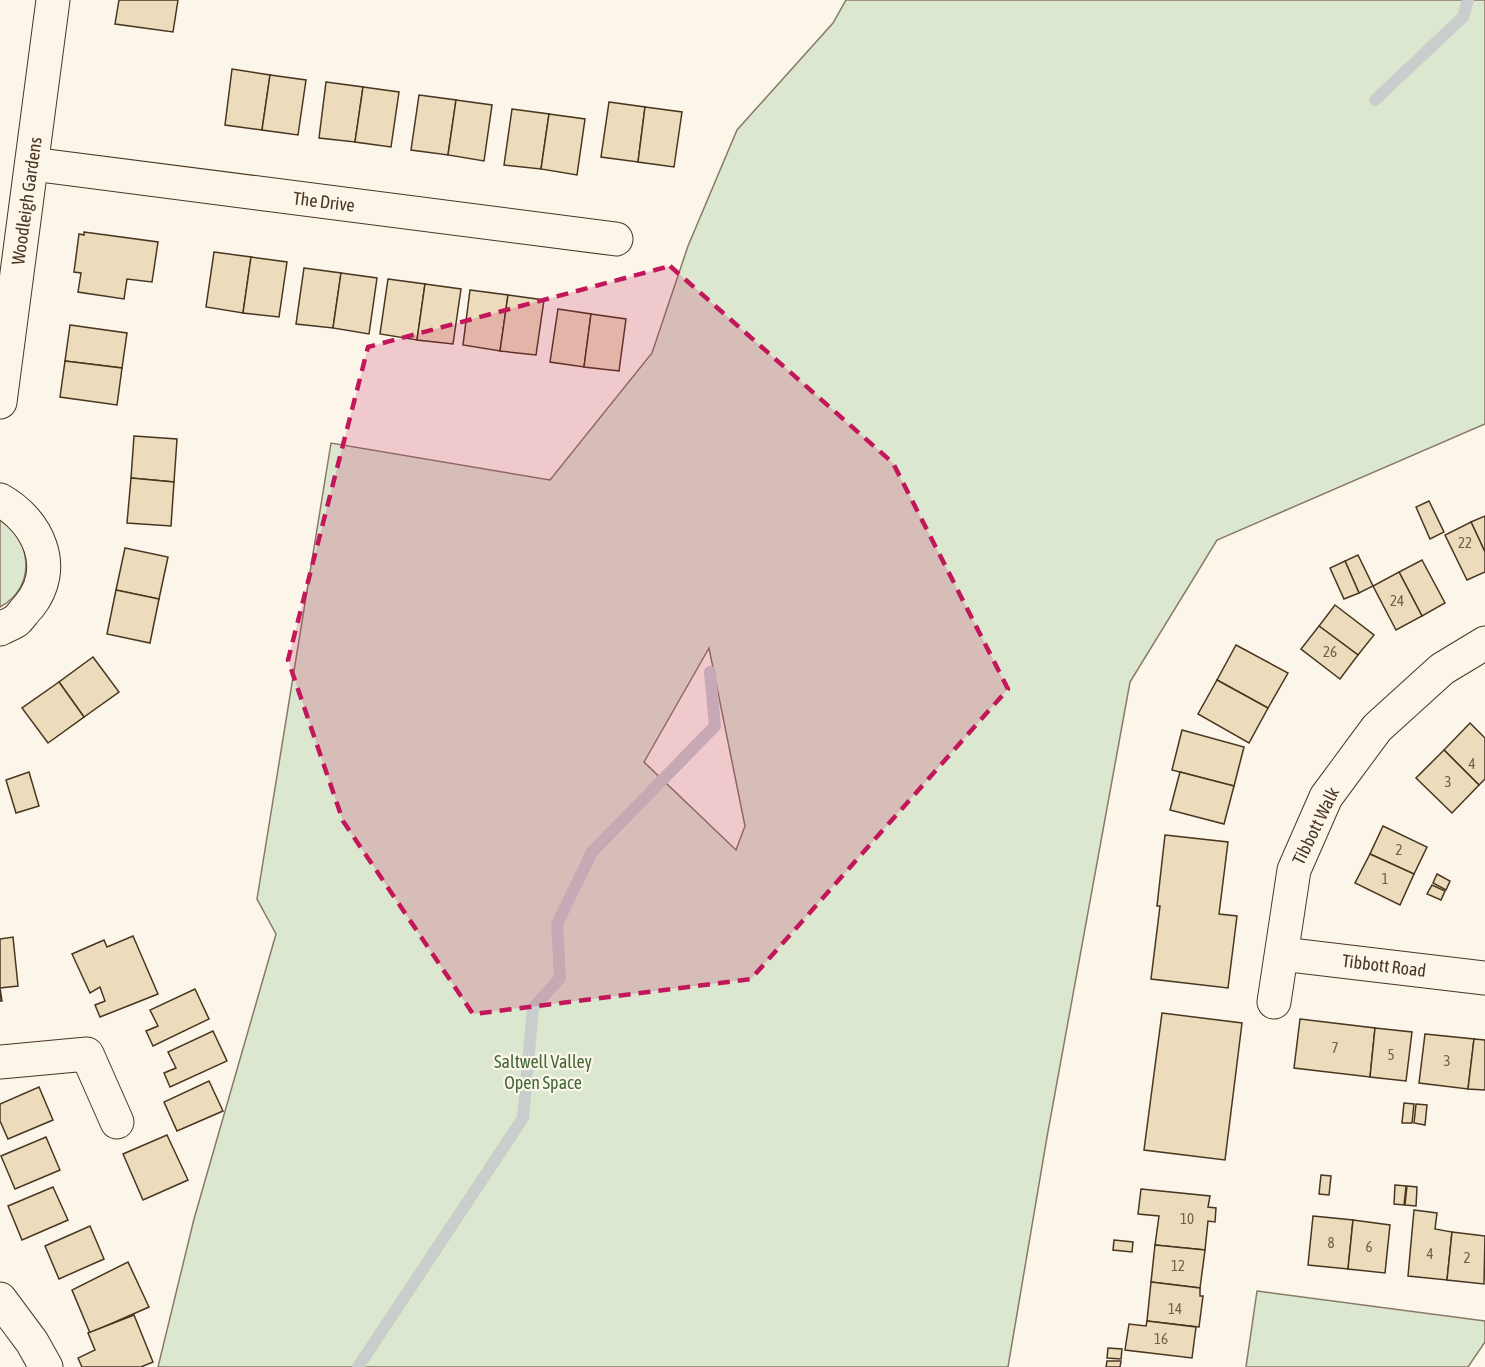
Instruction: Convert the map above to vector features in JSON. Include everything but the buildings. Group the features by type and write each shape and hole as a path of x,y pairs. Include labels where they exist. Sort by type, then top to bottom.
{"street":[{"name":"Woodleigh Gardens","path":"0,402 53,0"},
{"name":"The Drive","path":"32,164 616,239"},
{"path":"0,500 21,513 36,533 42,551 43,575 35,598 17,620 0,629"},
{"name":"Tibbott Walk","path":"1274,1002 1294,870 1326,797 1377,728 1442,669 1485,643"},
{"name":"Tibbott Road","path":"1282,954 1485,978"},
{"path":"0,1062 87,1054 117,1122"},
{"path":"0,1299 32,1342 46,1367"}],"highlighted area":[{"path":"670,266 893,463 1008,689 751,979 473,1014 343,821 288,660 368,347"}],"green space":[{"name":"Saltwell Valley Open Space","path":"846,0 1485,0 1485,424 1217,540 1130,682 1047,1137 1008,1367 158,1367 194,1219 276,934 257,899 331,443 550,480 652,353 688,246 737,130 833,23","holes":["709,648 745,826 736,850 644,762"]},
{"path":"0,518 19,538 26,563 25,576 20,588 0,607"},
{"path":"1257,1291 1485,1321 1485,1342 1468,1367 1246,1367"}],"waterway":[{"path":"1375,100 1463,17 1468,0"},
{"path":"358,1367 523,1118 533,1008 560,978 557,924 592,852 715,726 710,672"}]}
